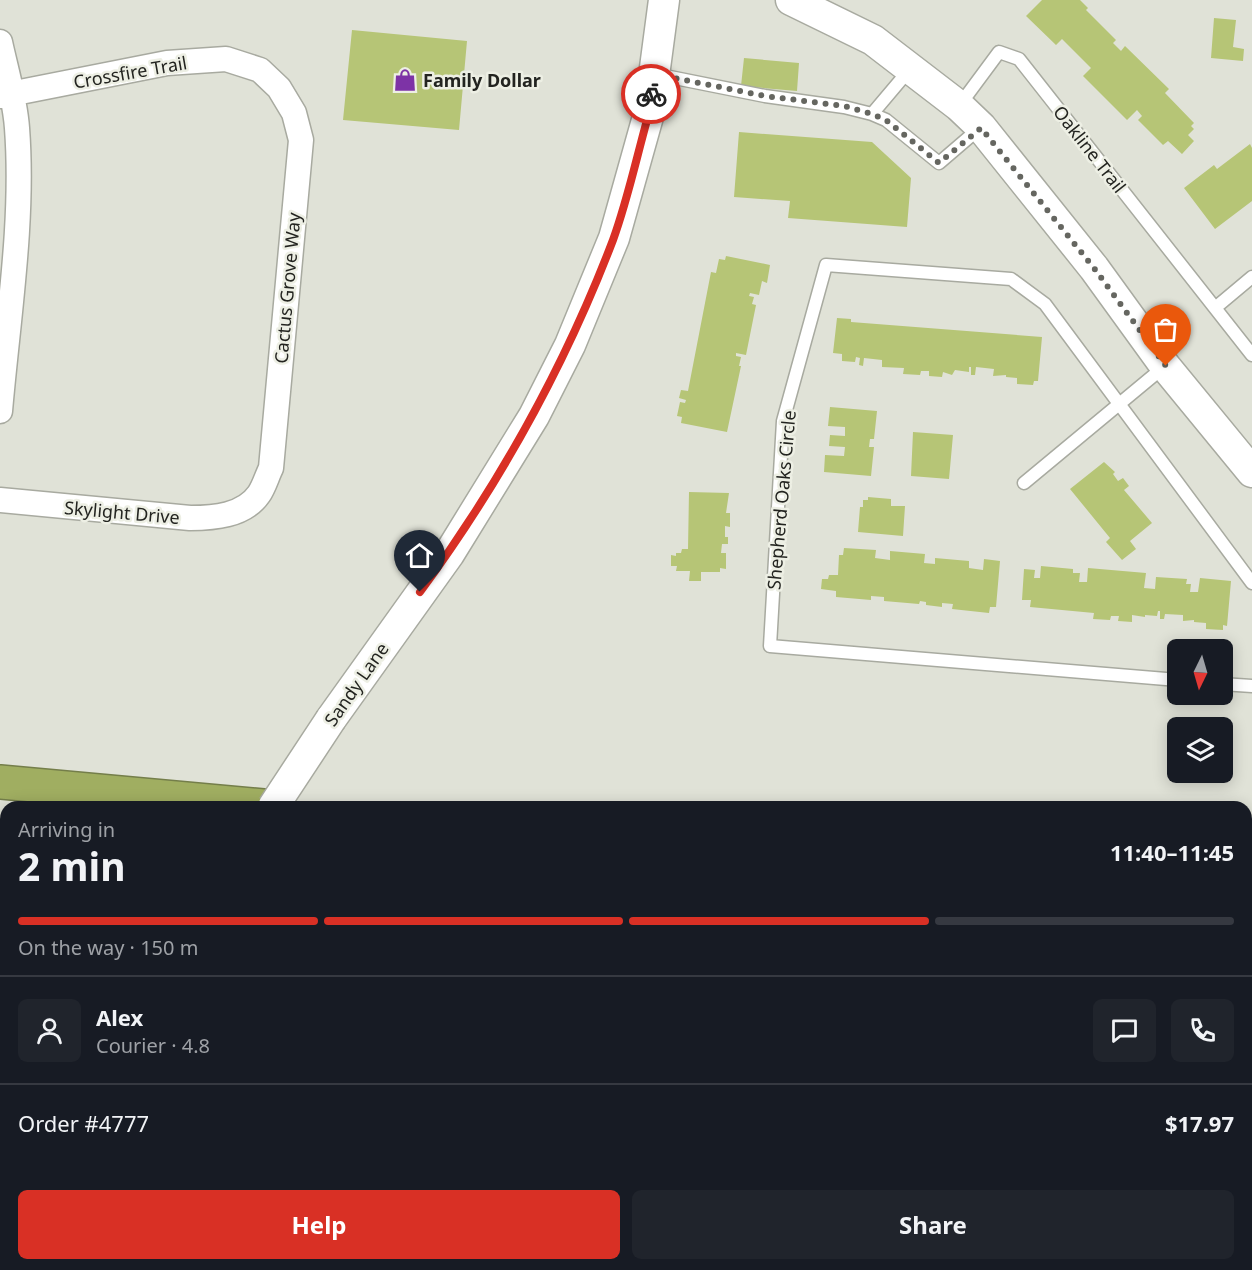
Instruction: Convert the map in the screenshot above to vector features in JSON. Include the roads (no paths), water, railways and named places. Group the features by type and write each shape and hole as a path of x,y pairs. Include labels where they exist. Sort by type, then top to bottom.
{"highway":[{"path":"0,782 208,801"}],"street":[{"name":"Sandy Lane","path":"278,801 331,719 449,554 534,416 570,345 614,238 649,113 664,0"},
{"path":"807,3 873,40 959,106 981,128 1094,268 1166,366 1252,472"},
{"path":"0,42 6,95 17,126 17,216 0,411"},
{"name":"Crossfire Trail","path":"6,95 167,63 226,58 260,70"},
{"name":"Cactus Grove Way","path":"242,509 259,495 271,468 301,140 294,113 289,104 279,88 260,70"},
{"name":"Skylight Drive","path":"0,500 190,518 216,518 242,509"}],"lane":[{"name":"Oakline Trail","path":"959,106 999,52 1019,59 1252,354"},
{"path":"872,114 910,68"},
{"path":"654,74 765,96 844,106 872,114 886,120 939,163 981,128"},
{"name":"Shepherd Oaks Circle","path":"1167,679 770,646 783,421 826,266 1011,279 1044,304 1252,583"},
{"path":"1215,308 1252,277"},
{"path":"1024,483 1166,366"},
{"path":"1233,685 1252,686"}],"place":[{"name":"Family Dollar","path":"405,80"}]}
